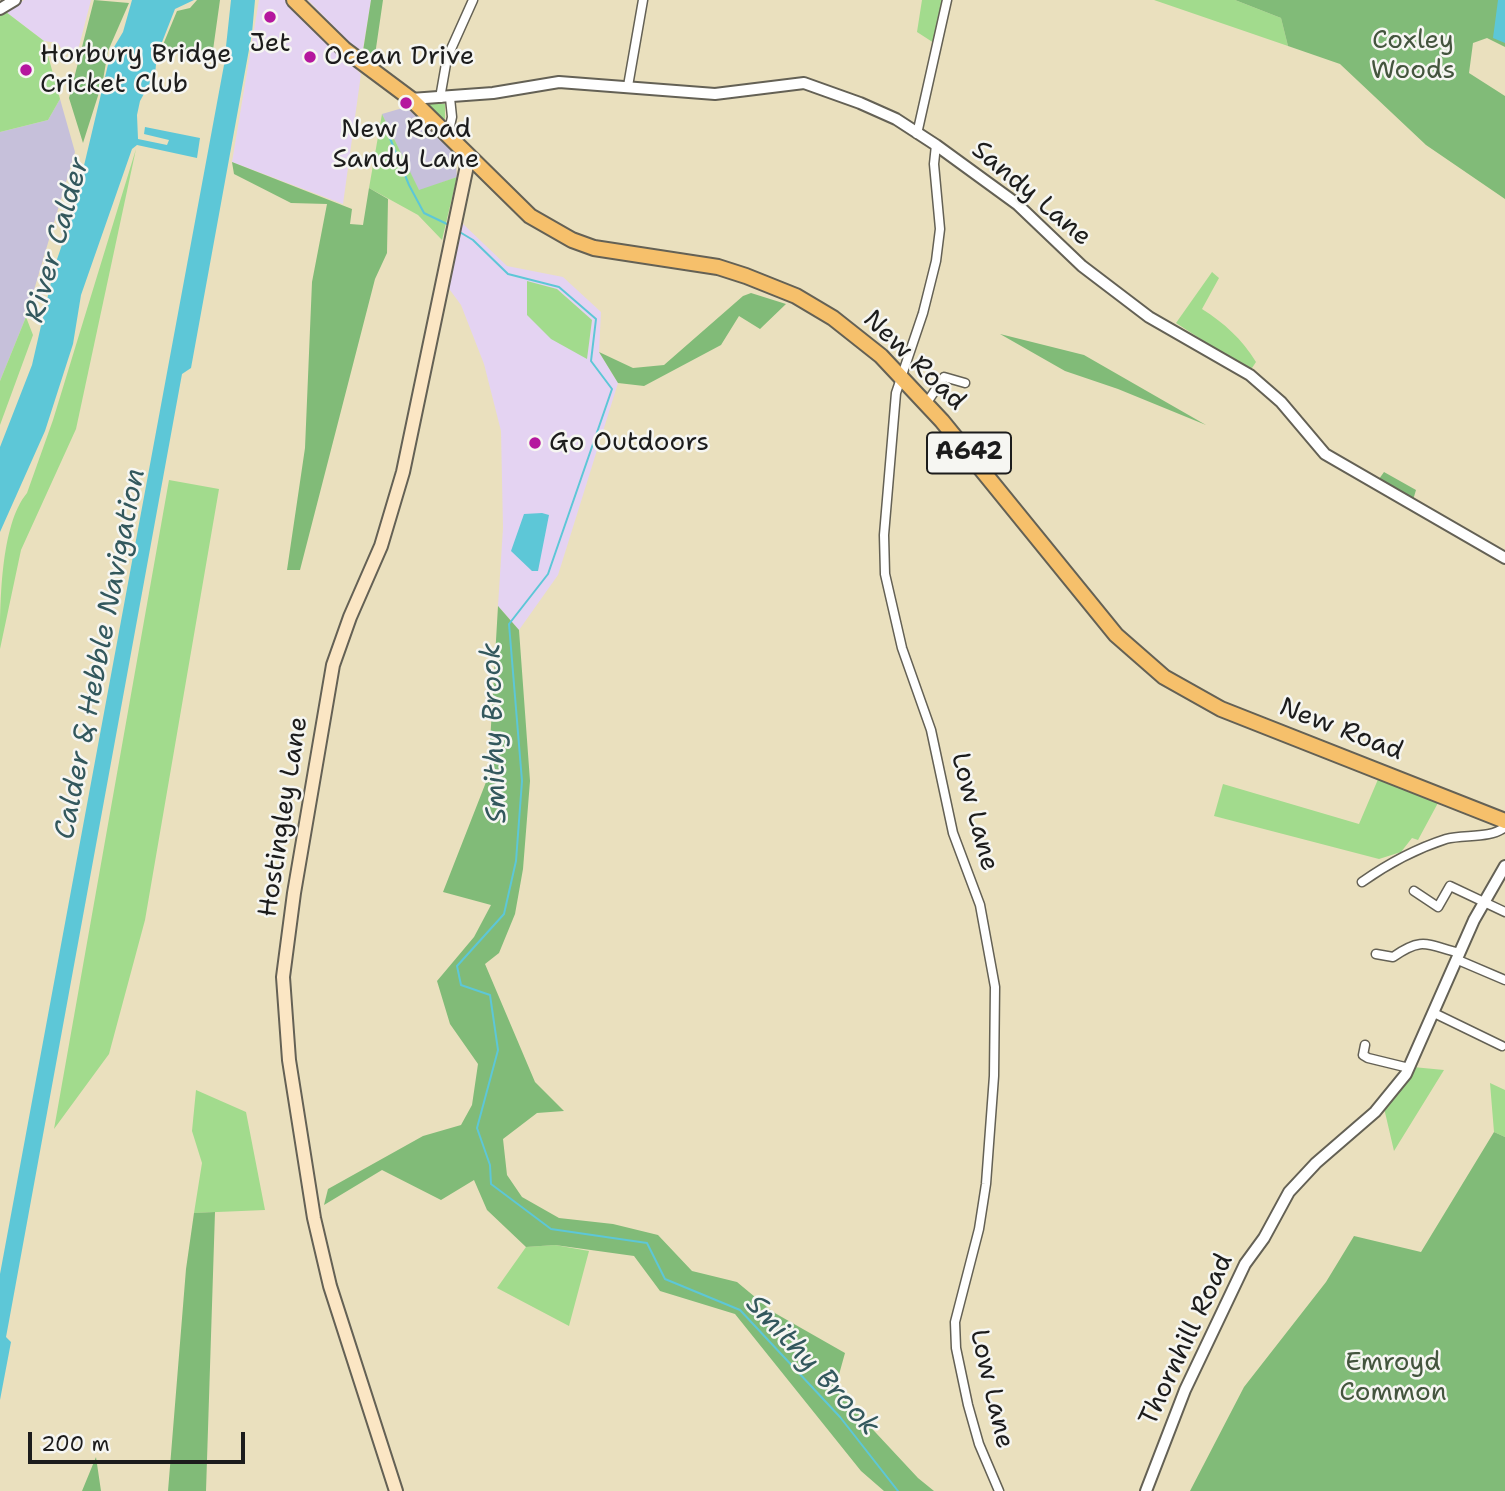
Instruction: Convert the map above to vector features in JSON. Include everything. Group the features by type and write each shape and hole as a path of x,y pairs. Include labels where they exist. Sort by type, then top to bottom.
{"highway":[{"name":"New Road","path":"294,0 344,49 411,99 530,216 551,229 594,248 718,267 776,287 833,318 900,376 926,404 1116,635 1164,677 1221,709 1505,821"}],"main road":[{"name":"Hostingley Lane","path":"396,1491 330,1286 317,1232 289,1060 283,977 296,880 333,665 349,617 382,546 403,472 468,156"}],"street":[{"path":"0,9 15,0"},
{"path":"448,135 452,117 445,98 447,58 473,0"},
{"path":"628,86 643,0"},
{"path":"917,134 947,0"},
{"name":"Sandy Lane","path":"411,99 445,98 559,82 715,94 804,83 860,103 896,120 936,145 1017,204 1082,267 1149,317 1250,375 1281,402 1325,454 1505,558"},
{"name":"Low Lane","path":"936,145 934,164 940,229 936,261 911,354 900,376 893,415 884,535 885,575 902,648 931,730 953,833 980,905 995,987 994,1076 986,1184 979,1229 955,1322 956,1348 968,1405 979,1444 999,1491"},
{"path":"926,404 944,377 965,383"},
{"path":"1362,882 1397,858 1444,840 1489,833 1505,827"},
{"name":"Thornhill Road","path":"1146,1491 1185,1390 1245,1264 1264,1238 1289,1192 1316,1163 1392,1095 1409,1068 1484,902 1505,866"},
{"path":"1414,891 1438,906 1450,886 1505,912"},
{"path":"1376,954 1393,957 1413,944 1421,943 1459,957 1505,980"},
{"path":"1434,1013 1502,1046"},
{"path":"1365,1045 1363,1055 1368,1058 1409,1068"}],"shaded area":[{"path":"24,0 91,0 77,54 63,52 58,43 44,41 6,12"},
{"path":"259,0 285,0 361,74 343,204 232,162"},
{"path":"308,0 371,0 362,55"},
{"path":"60,99 75,152 26,317 0,381 0,132 48,120"},
{"path":"406,107 455,154 457,177 419,191 382,114"},
{"name":"Go Outdoors","path":"461,222 507,266 563,277 601,312 599,352 618,383 558,575 519,630 498,606 503,528 501,431 484,364 461,305 447,286"}],"green space":[{"path":"94,0 129,3 108,51 103,80 83,143 69,98"},
{"path":"197,0 220,0 213,50 160,52 177,11 190,8"},
{"path":"371,0 383,0 375,55 363,51"},
{"path":"922,0 944,0 934,43 917,32"},
{"path":"1154,0 1235,0 1281,18 1288,46"},
{"name":"Coxley Woods","path":"1235,0 1505,0 1505,47 1487,38 1473,43 1469,73 1505,96 1505,199 1426,145 1340,64 1288,46 1281,18"},
{"name":"Horbury Bridge Cricket Club","path":"6,12 44,41 60,99 48,120 0,132 0,13"},
{"path":"430,103 445,104 445,120 428,108"},
{"path":"382,114 419,190 457,177 442,240 418,215 369,188"},
{"path":"136,149 76,429 21,550 0,649 3,567 11,525 27,493 53,420"},
{"path":"232,162 352,209 350,224 363,225 369,188 388,199 387,253 375,279 300,570 287,570 305,448 312,282 327,204 291,203 234,174"},
{"path":"1212,272 1219,278 1202,309 1225,326 1245,346 1256,362 1250,371 1176,323"},
{"path":"527,281 557,289 592,320 587,359 551,339 527,315"},
{"path":"751,293 786,304 760,329 739,316 721,345 644,386 618,383 599,352 633,368 664,365 743,296"},
{"path":"26,317 33,335 0,425 0,381"},
{"path":"1000,334 1084,355 1206,425 1118,389 1065,371"},
{"path":"1384,472 1416,490 1413,500 1379,479"},
{"path":"169,480 219,489 145,920 109,1054 54,1129"},
{"path":"498,606 519,630 530,781 523,869 515,914 499,953 485,964 535,1082 564,1111 537,1113 503,1139 507,1175 522,1197 559,1218 613,1224 658,1235 692,1271 737,1282 773,1312 845,1353 835,1389 918,1478 934,1491 884,1491 861,1471 735,1314 660,1291 634,1256 555,1245 526,1247 487,1210 474,1180 441,1200 382,1170 324,1205 328,1189 423,1136 461,1125 472,1105 478,1064 450,1024 437,981 474,937 491,905 443,892 488,777"},
{"path":"1379,777 1439,801 1418,840 1412,838 1401,852 1379,859 1214,816 1223,784 1359,824"},
{"path":"1413,1067 1444,1070 1394,1151 1384,1108"},
{"path":"1490,1083 1505,1090 1505,1137 1494,1132"},
{"path":"196,1090 246,1112 265,1210 194,1213 202,1163 192,1131"},
{"name":"Emroyd Common","path":"1494,1132 1505,1137 1505,1491 1190,1491 1244,1387 1326,1282 1354,1236 1421,1252"},
{"path":"215,1212 206,1491 168,1491 186,1269 194,1213"},
{"path":"555,1245 589,1251 569,1326 497,1288 526,1247"},
{"path":"96,1457 101,1491 82,1491"}],"water":[{"name":"River Calder","path":"132,0 194,0 175,9 157,55 155,74 140,101 137,115 138,139 167,145 169,140 144,134 145,127 200,138 197,158 137,145 132,149 81,295 73,344 45,431 0,532 0,447 32,365 55,265 72,216 111,52 123,32"},
{"path":"231,0 255,0 252,33 191,368 182,374 6,1337 11,1342 0,1400 0,1274 224,65"},
{"path":"1498,0 1505,0 1505,43 1493,38"},
{"path":"524,514 549,515 538,571 532,571 511,551"}],"waterway":[{"name":"Smithy Brook","path":"385,126 409,185 424,213 447,224"},
{"name":"Smithy Brook","path":"458,231 473,240 508,274 559,287 596,319 591,361 612,389 548,574 509,624 522,781 516,861 504,914 457,966 461,985 490,995 498,1050 477,1128 490,1165 491,1184 551,1229 647,1243 665,1279 740,1310 840,1417 898,1491"}],"place":[{"name":"Jet","path":"270,17"},
{"name":"Ocean Drive","path":"310,57"},
{"name":"Horbury Bridge Cricket Club","path":"26,70"},
{"name":"New Road Sandy Lane","path":"406,103"},
{"name":"Go Outdoors","path":"535,443"}],"water label":[{"name":"Calder & Hebble Navigation","path":"101,654"}]}
